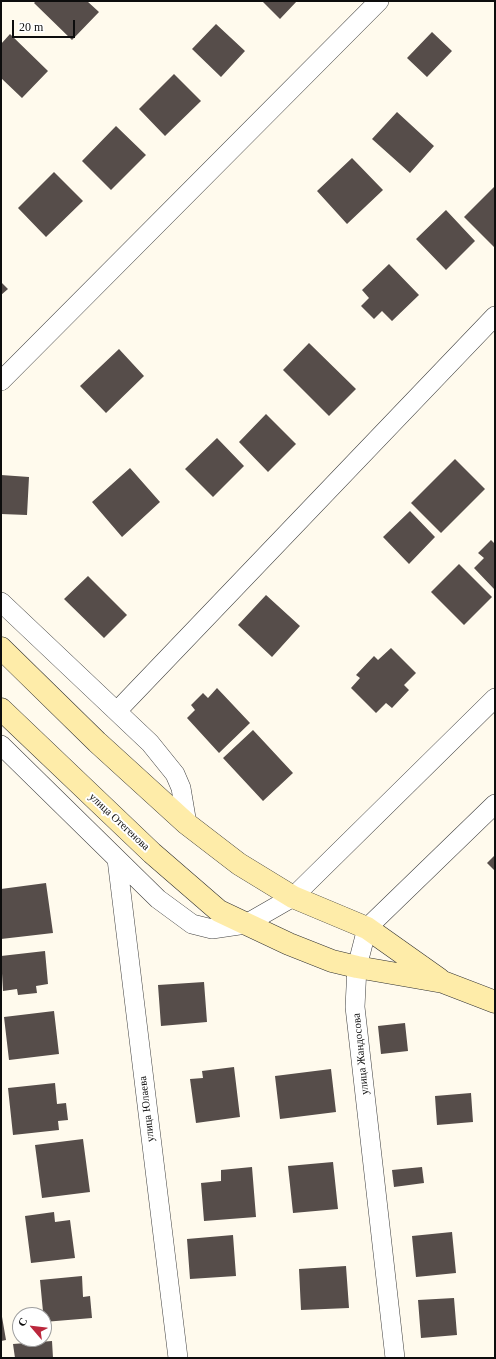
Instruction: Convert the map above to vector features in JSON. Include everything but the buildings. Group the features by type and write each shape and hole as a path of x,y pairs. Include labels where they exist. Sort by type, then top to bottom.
{"street":[{"path":"1,381 379,1"},
{"path":"117,711 495,316"},
{"path":"1,602 150,743 175,774 181,788 187,824"},
{"name":"улица Отегенова","path":"1,648 98,742 187,824 239,864 293,897 367,928 443,982"},
{"path":"1,746 158,899 192,924 212,929 246,924 293,897 495,698"},
{"name":"улица Отегенова","path":"1,709 152,853 219,911 296,947 332,961 357,967 443,982 495,1002"},
{"path":"367,928 495,804"},
{"name":"улица Юлаева","path":"117,859 178,1358"},
{"name":"улица Жандосова","path":"367,928 357,967 355,1007 395,1358"}]}
